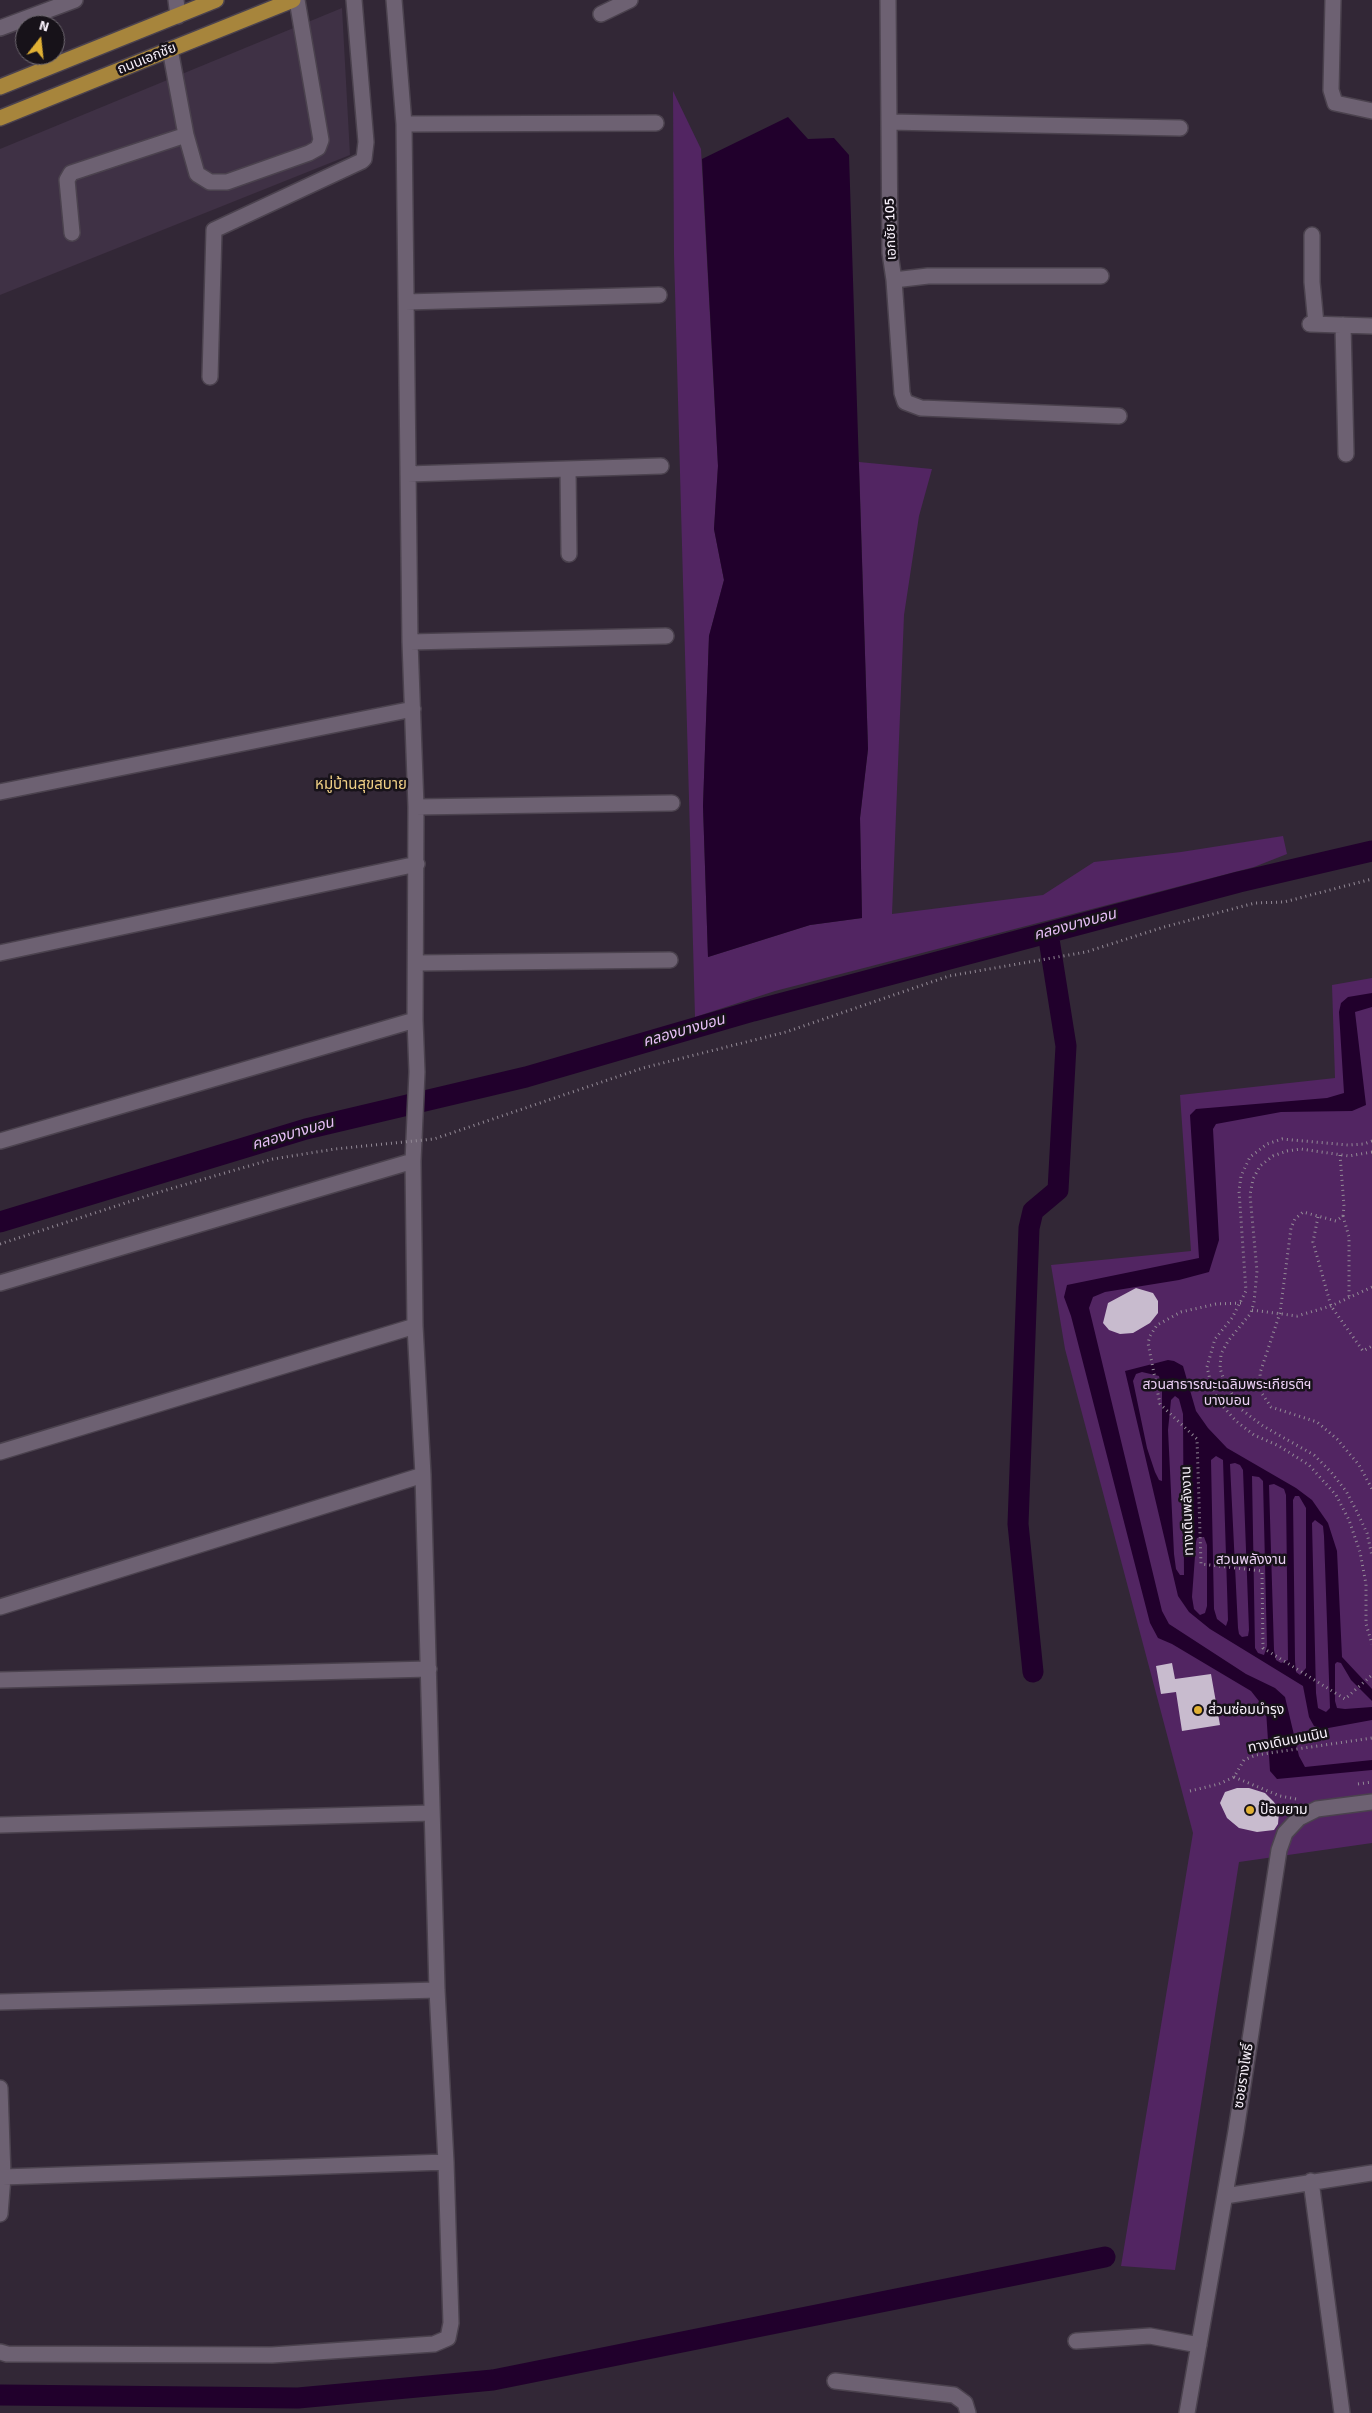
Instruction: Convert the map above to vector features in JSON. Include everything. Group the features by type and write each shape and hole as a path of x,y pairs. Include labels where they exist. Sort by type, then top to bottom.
{"main road":[{"name":"ถนนเอกชัย","path":"0,87 216,0"},
{"name":"ถนนเอกชัย","path":"0,118 295,0"}],"street":[{"path":"0,28 76,0"},
{"path":"176,0 178,16"},
{"path":"170,49 186,135 197,174 210,182 227,182 318,148 321,140 295,0"},
{"path":"210,376 214,230 362,161 364,158 366,142 354,0"},
{"path":"0,2352 7,2354 272,2355 434,2344 448,2338 451,2323 446,2162 437,1990 423,1475 415,1326 413,1141 417,1072 415,1020 417,864 410,642 404,124 394,0"},
{"path":"601,14 630,0"},
{"name":"เอกชัย 105","path":"888,0 890,253 894,280 928,276 1101,276"},
{"path":"1334,0 1332,90 1335,103 1372,111"},
{"path":"889,122 1180,128"},
{"path":"404,124 656,123"},
{"path":"72,232 67,180 71,173 186,135"},
{"path":"1312,235 1313,324 1372,326"},
{"path":"894,280 902,393 905,402 921,408 1119,416"},
{"path":"406,302 659,295"},
{"path":"1343,325 1346,454"},
{"path":"408,474 661,466"},
{"path":"568,469 568,554"},
{"path":"410,642 666,636"},
{"path":"0,792 413,710"},
{"path":"416,807 672,803"},
{"path":"0,953 417,864"},
{"path":"417,963 670,960"},
{"path":"0,1141 415,1020"},
{"path":"0,1283 413,1161"},
{"path":"0,1452 415,1326"},
{"path":"0,1607 423,1475"},
{"path":"0,1680 429,1669"},
{"name":"ซอยรางโพธิ์","path":"1187,2413 1225,2196 1279,1850 1285,1833 1299,1818 1317,1809 1372,1802"},
{"path":"0,1825 432,1813"},
{"path":"0,2002 437,1990"},
{"path":"0,2088 2,2177 0,2214"},
{"path":"2,2177 446,2162"},
{"path":"1225,2196 1311,2181 1372,2173"},
{"path":"1311,2181 1342,2413"},
{"path":"1076,2341 1150,2336 1199,2345"},
{"path":"835,2381 954,2395 965,2403 968,2413"}],"path":[{"path":"0,1244 156,1193 272,1159 335,1149 434,1140 643,1068 786,1032 949,976 1086,952 1164,927 1255,903 1284,902 1372,879"},
{"path":"1372,1141 1364,1144 1348,1145 1282,1138 1267,1144 1250,1157 1240,1176 1239,1191 1246,1291 1241,1303 1215,1339 1207,1366 1211,1384 1219,1402 1236,1422 1254,1435 1279,1446 1309,1465 1336,1495 1349,1520 1360,1552 1366,1584 1366,1624 1372,1644"},
{"path":"1372,1152 1361,1155 1340,1155 1302,1150 1287,1151 1273,1156 1260,1166 1253,1180 1250,1195 1257,1286 1252,1310 1228,1340 1221,1354 1220,1368 1224,1381 1242,1410 1263,1426 1314,1455 1331,1472 1346,1491 1356,1510 1367,1533 1372,1556"},
{"path":"1340,1155 1344,1206 1342,1216 1349,1237 1349,1297"},
{"path":"1342,1216 1336,1221 1303,1212 1295,1219 1291,1228 1280,1314 1260,1373 1261,1392 1271,1407 1317,1422 1337,1439 1358,1465 1372,1489"},
{"path":"1318,1217 1313,1242 1331,1306 1363,1351 1372,1346"},
{"path":"1252,1310 1297,1316 1331,1306 1372,1287"},
{"name":"ทางเดินพลังงาน","path":"1241,1303 1216,1304 1181,1312 1157,1325 1148,1343 1160,1404 1197,1439 1201,1564 1262,1571 1263,1648 1345,1699 1372,1675"},
{"name":"ทางเดินบนเนิน","path":"1234,1777 1244,1760 1256,1755 1372,1738"},
{"path":"1190,1791 1219,1784 1234,1777 1294,1800 1303,1796"},
{"path":"1355,1785 1372,1782"}],"shaded area":[{"path":"342,8 350,155 0,295 0,149"},
{"path":"788,117 808,139 834,138 849,155 868,749 860,818 862,918 810,925 708,957 703,806 709,636 724,580 714,529 718,466 702,159"},
{"path":"1372,993 1372,1007 1355,1012 1366,1105 1352,1111 1281,1112 1216,1124 1213,1129 1219,1240 1209,1272 1179,1280 1105,1292 1093,1297 1089,1308 1162,1611 1169,1624 1246,1674 1275,1688 1285,1697 1299,1756 1305,1767 1372,1760 1372,1770 1277,1779 1270,1771 1266,1710 1251,1691 1172,1644 1158,1638 1150,1623 1071,1316 1064,1297 1067,1285 1199,1258 1190,1115 1196,1109 1327,1098 1344,1093 1339,1012 1341,1003 1348,997"},
{"path":"1168,1360 1183,1366 1196,1411 1208,1428 1227,1448 1296,1488 1312,1500 1328,1523 1337,1551 1342,1657 1372,1689 1372,1701 1351,1680 1341,1663 1337,1662 1335,1664 1335,1701 1337,1708 1372,1707 1372,1720 1323,1729 1314,1726 1309,1717 1303,1686 1210,1629 1189,1612 1178,1596 1125,1371","holes":["1142,1372 1159,1376 1162,1391 1162,1481 1159,1480 1155,1472 1147,1448 1133,1381 1136,1374","1175,1396 1179,1399 1183,1414 1184,1575 1180,1575 1176,1569 1174,1554 1168,1430 1171,1400","1216,1456 1223,1460 1228,1620 1226,1626 1217,1619 1214,1609 1211,1460","1235,1463 1240,1465 1243,1470 1248,1636 1242,1637 1239,1634 1230,1464","1252,1476 1259,1477 1263,1481 1267,1646 1264,1655 1258,1653 1255,1648","1274,1484 1284,1489 1286,1495 1288,1660 1281,1663 1276,1660 1274,1650 1269,1485","1295,1496 1299,1496 1306,1508 1306,1668 1300,1675 1296,1672 1293,1500","1315,1520 1323,1526 1324,1536 1330,1708 1326,1712 1318,1708 1316,1693 1312,1523","1204,1537 1207,1545 1207,1606 1205,1613 1200,1615 1194,1609 1192,1597 1197,1538"]}],"green space":[{"path":"673,91 701,149 718,466 714,529 724,580 709,636 703,806 708,957 810,925 862,918 860,818 868,749 859,462 932,469 919,516 904,615 892,914 1043,895 1094,862 1181,852 1283,836 1287,854 1254,867 775,991 695,1017 674,255"},
{"name":"สวนสาธารณะเฉลิมพระเกียรติฯ บางบอน","path":"1372,978 1372,1843 1239,1862 1175,2270 1121,2266 1193,1833 1065,1349 1051,1265 1191,1251 1180,1095 1335,1078 1332,985"}],"building":[{"path":"1136,1288 1153,1293 1158,1301 1158,1313 1150,1323 1133,1333 1120,1334 1109,1330 1103,1323 1108,1303"},
{"name":"ส่วนซ่อมบำรุง","path":"1172,1663 1175,1679 1211,1674 1220,1725 1182,1731 1176,1692 1161,1694 1156,1666"},
{"name":"ป้อมยาม","path":"1237,1788 1249,1788 1265,1793 1274,1802 1279,1812 1278,1824 1274,1830 1257,1832 1239,1828 1227,1818 1220,1803 1225,1792"}],"waterway":[{"name":"คลองบางบอน","path":"0,1222 306,1129 526,1077 753,1011 1239,882 1372,851"},
{"path":"1033,1672 1018,1524 1029,1228 1033,1211 1058,1190 1066,1046 1048,933"},
{"path":"0,2395 298,2398 493,2380 1105,2257"}],"place":[{"name":"ส่วนซ่อมบำรุง","path":"1198,1710"},
{"name":"ป้อมยาม","path":"1250,1810"}],"district":[{"name":"หมู่บ้านสุขสบาย","path":"361,785"}],"park label":[{"name":"สวนพลังงาน","path":"1251,1560"}]}
